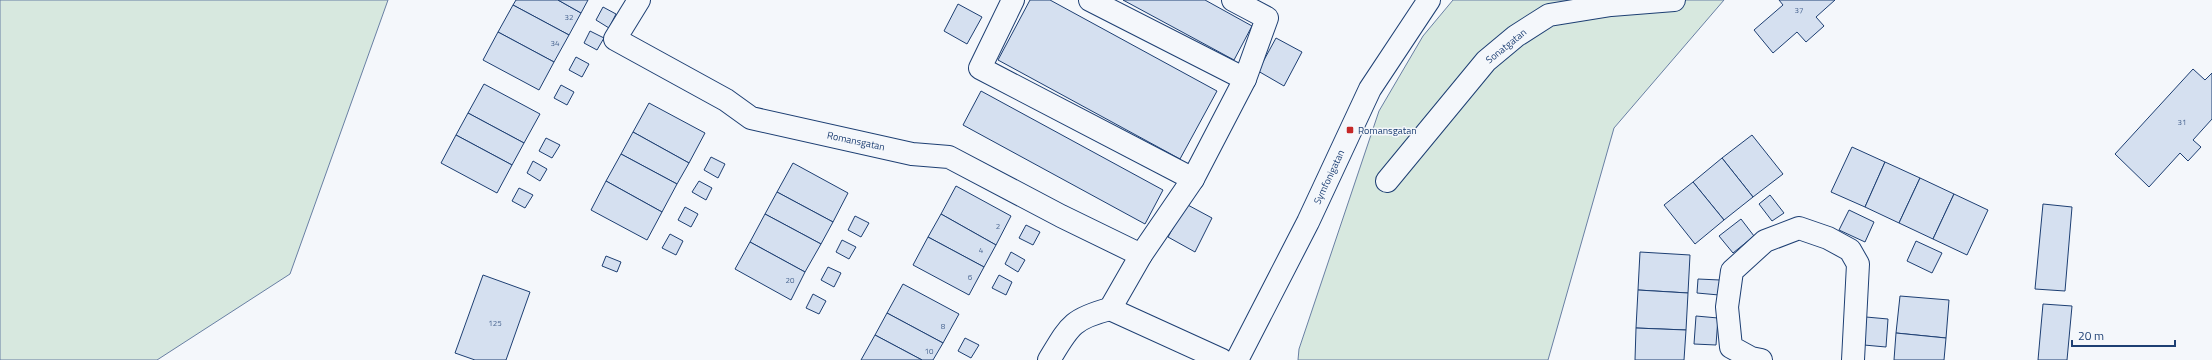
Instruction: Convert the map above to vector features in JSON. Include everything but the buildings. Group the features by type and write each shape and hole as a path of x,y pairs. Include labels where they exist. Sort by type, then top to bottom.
{"street":[{"name":"Romansgatan","path":"639,0 615,39 726,100 751,118 912,154 949,157 1061,216 1141,255"},
{"path":"1013,0 980,68 1193,179"},
{"path":"1090,0 1245,79"},
{"path":"1110,309 1141,255 1193,179 1245,79 1267,18 1233,0"},
{"name":"Symfonigatan","path":"1237,360 1308,222 1370,89 1429,0"},
{"name":"Sonatgatan","path":"1387,181 1486,61 1516,36 1548,15 1611,4 1674,0"},
{"path":"1761,360 1751,358 1731,347 1727,307 1732,271 1765,241 1799,228 1828,238 1850,250 1858,264 1853,360"},
{"path":"1049,360 1068,328 1088,314 1110,309 1222,360"}],"shaded area":[{"path":"0,0 388,0 290,274 157,360 0,360"},
{"path":"1453,0 1724,0 1614,128 1548,360 1298,360 1299,349 1379,111 1423,36"}],"place":[{"name":"Romansgatan","path":"1350,130"}]}
